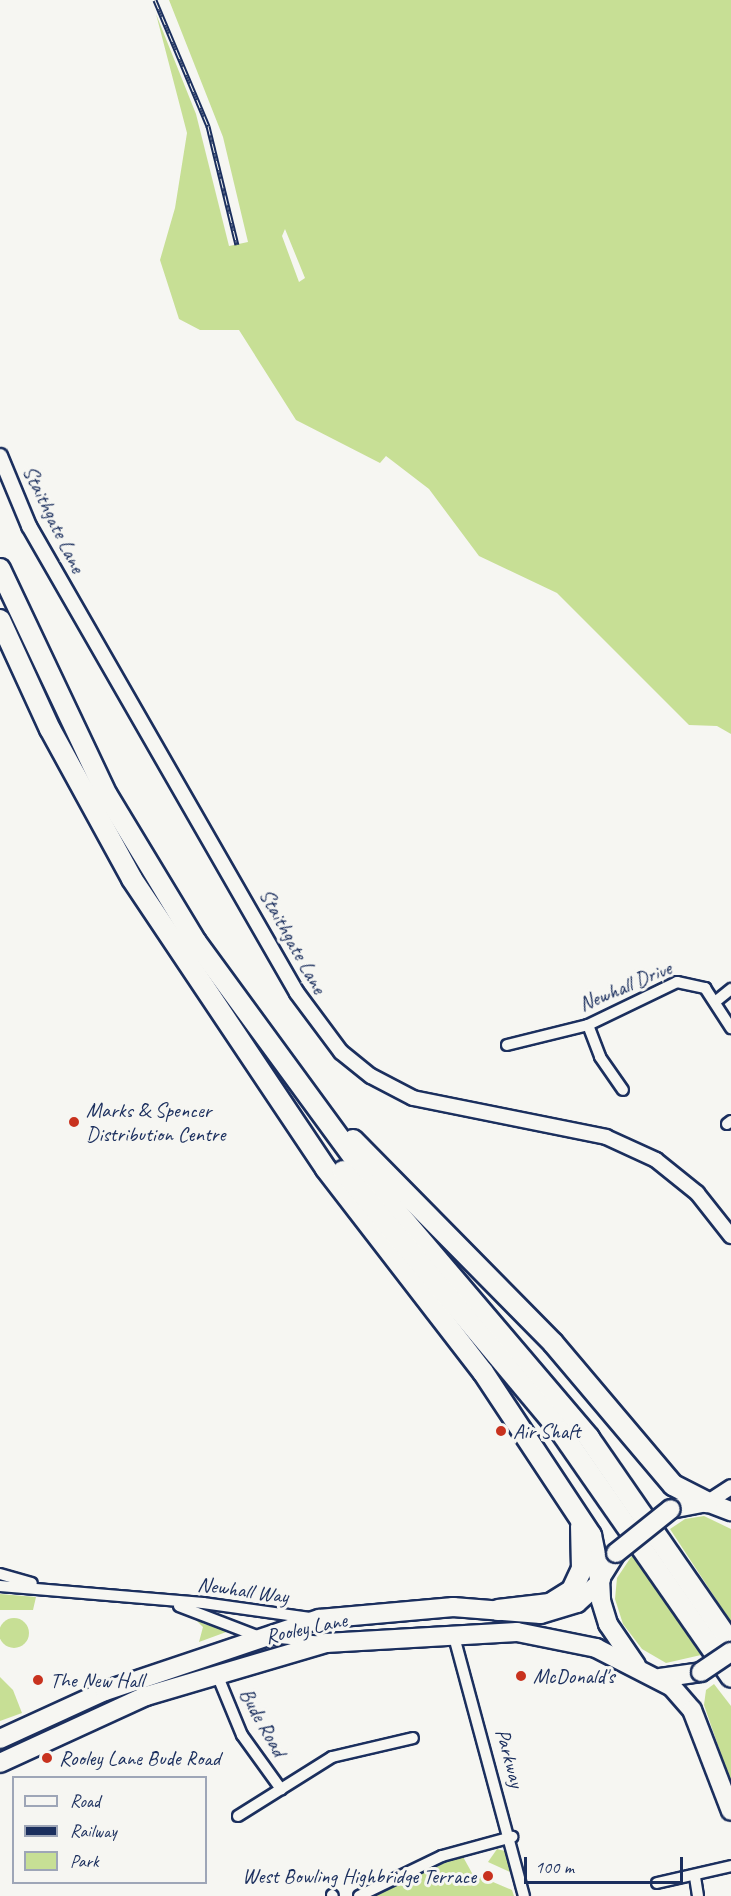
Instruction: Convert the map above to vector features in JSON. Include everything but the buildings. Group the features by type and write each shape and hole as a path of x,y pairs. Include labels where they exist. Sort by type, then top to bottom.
{"highway":[{"path":"0,569 70,723 151,871 262,1035 374,1185 589,1438 731,1643"},
{"path":"0,620 50,729 132,879 247,1056 326,1169 483,1372 595,1543 604,1614 636,1665"},
{"path":"247,1056 554,1423 646,1548 731,1677"},
{"path":"318,1107 553,1343 673,1485 731,1511"},
{"name":"Rooley Lane","path":"0,1739 105,1691 256,1636 319,1619 453,1607 554,1612 577,1603 600,1581 616,1553 671,1509 707,1502"},
{"path":"498,1611 550,1604 572,1590 584,1559 580,1521"},
{"name":"Rooley Lane","path":"0,1763 113,1710 216,1672 326,1643 453,1632 546,1635 636,1665 660,1678 691,1707 731,1811"},
{"path":"660,1678 701,1672 731,1652"}],"street":[{"name":"Staithgate Lane","path":"0,456 29,526 94,640 297,993 341,1052 371,1076 413,1098 606,1137 656,1160 697,1194 731,1236"},
{"name":"Newhall Drive","path":"507,1045 588,1025 677,982 694,982 716,1002 731,1028"},
{"path":"716,1002 731,988"},
{"path":"588,1025 600,1057 623,1089"},
{"path":"707,1502 731,1486"},
{"name":"Newhall Way","path":"0,1574 88,1594"},
{"name":"Newhall Way","path":"0,1586 162,1600 319,1619"},
{"name":"Newhall Way","path":"162,1600 256,1636 326,1643"},
{"name":"Parkway","path":"453,1632 512,1837 525,1896"},
{"name":"Bude Road","path":"216,1672 242,1735 281,1789"},
{"name":"Bude Road","path":"238,1816 332,1757 413,1738"},
{"path":"358,1896 433,1859 512,1837"},
{"path":"657,1882 695,1876 731,1866"},
{"path":"695,1876 698,1896"}],"green space":[{"path":"169,0 731,0 731,734 717,726 689,725 557,593 479,556 429,489 386,456 380,463 296,420 239,330 200,330 179,319 160,260 175,208 187,133 156,14 196,114 229,246 248,242 223,137","holes":["285,229 305,278 299,282 282,236"]},
{"path":"704,1516 731,1529 731,1622 670,1529 685,1519"},
{"path":"633,1554 701,1655 666,1663 642,1649 623,1624 615,1599 617,1578"},
{"path":"0,1594 36,1597 33,1610 0,1610"},
{"path":"193,1617 204,1624 229,1631 199,1642 203,1627"},
{"path":"14,1618 25,1622 29,1633 25,1644 14,1648 3,1644 -1,1633 3,1622"},
{"path":"0,1677 13,1690 22,1713 0,1721"},
{"path":"714,1684 731,1706 731,1783 704,1705 706,1690"},
{"path":"497,1849 505,1851 510,1872 488,1862"},
{"path":"462,1855 472,1873 512,1890 514,1896 371,1896"}],"railway":[{"path":"155,0 208,126 237,245"}],"place":[{"name":"Marks & Spencer Distribution Centre","path":"74,1122"},
{"name":"Air Shaft","path":"501,1431"},
{"name":"McDonald's","path":"521,1676"},
{"name":"The New Hall","path":"38,1680"},
{"name":"Rooley Lane Bude Road","path":"47,1758"},
{"name":"West Bowling Highbridge Terrace","path":"488,1876"}]}
